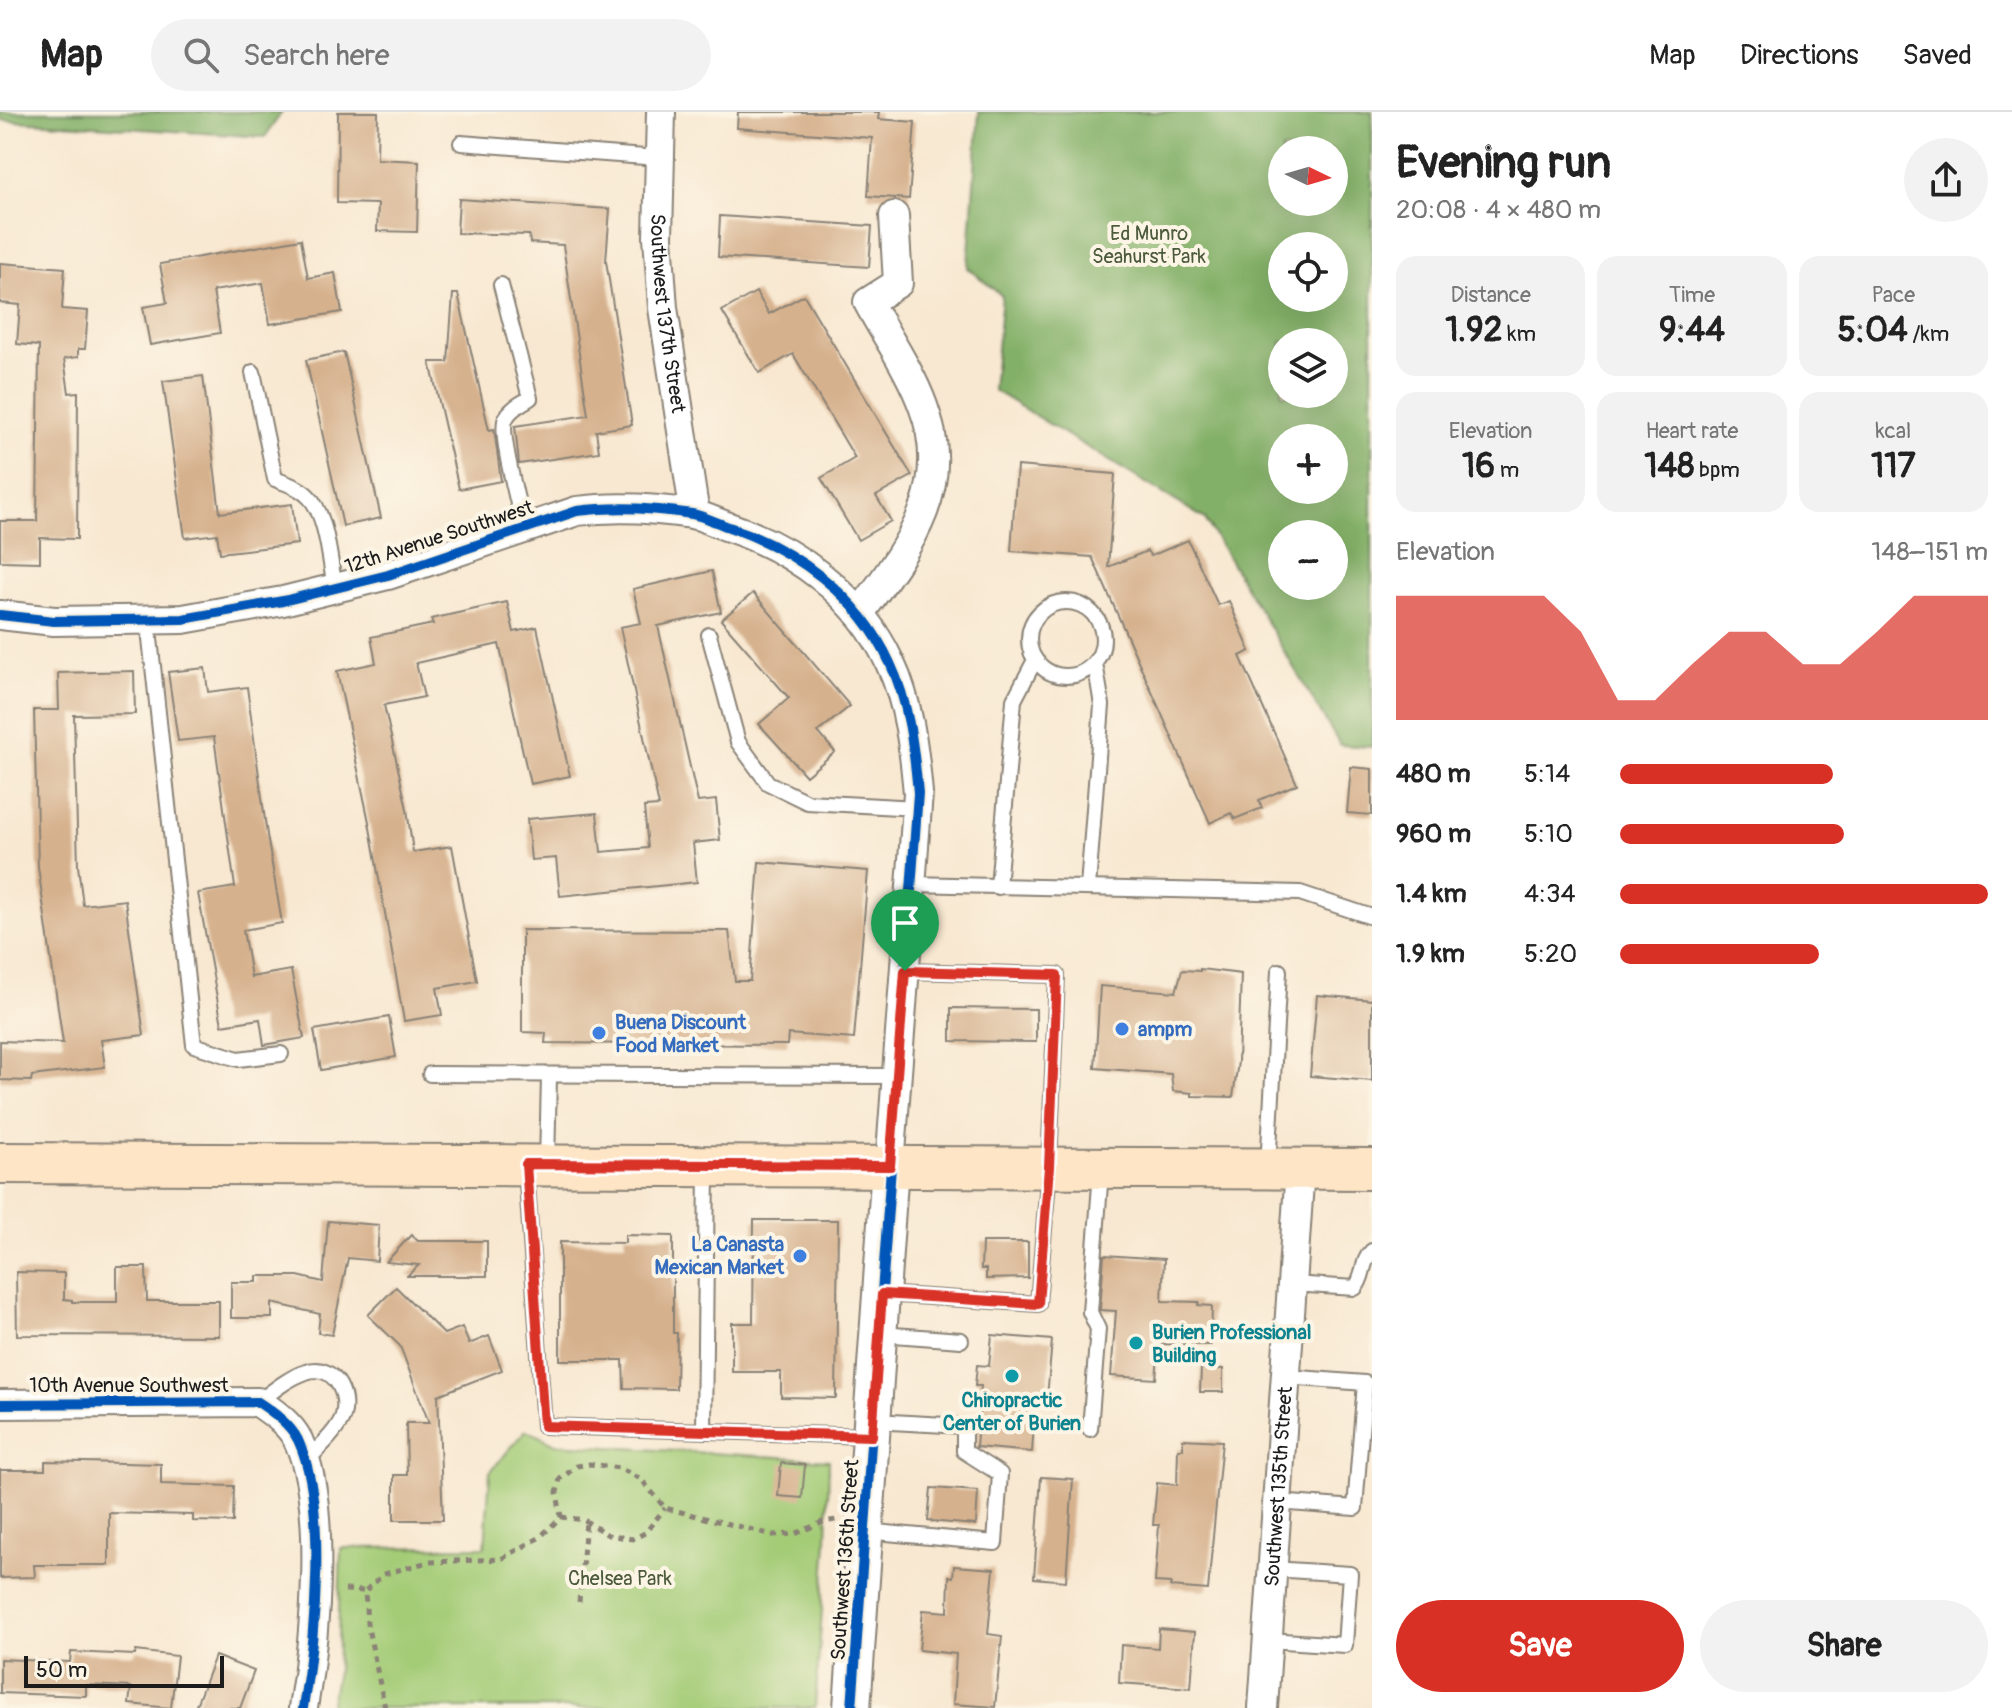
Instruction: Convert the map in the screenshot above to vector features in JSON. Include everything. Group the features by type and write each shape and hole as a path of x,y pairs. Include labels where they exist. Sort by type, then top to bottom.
{"main road":[{"path":"0,1163 1372,1169"}],"street":[{"name":"Southwest 137th Street","path":"661,112 658,237 663,308 695,515"},
{"path":"860,613 908,543 922,515 934,478 931,430 923,404 868,302 898,283 894,216"},
{"name":"12th Avenue Southwest","path":"0,615 54,621 183,619 283,601 388,575 577,511 609,507 695,515 750,534 791,556 826,580 860,613"},
{"name":"Southwest 136th Street","path":"852,1708 853,1526 872,1429 917,808 914,749 905,706 890,663 860,613"},
{"name":"Southwest 135th Street","path":"1263,1708 1292,1284 1284,1168"},
{"path":"258,1402 276,1414 297,1437 313,1493 316,1534 314,1615 303,1708"},
{"name":"10th Avenue Southwest","path":"0,1404 258,1402"}],"lane":[{"path":"461,143 658,158"},
{"path":"501,285 530,398 512,409 504,421 524,529"},
{"path":"253,372 275,479 303,492 320,513 335,588"},
{"path":"1088,887 1102,705 1095,663 1104,641 1097,618 1079,604 1067,602 1045,608 1031,626 1028,638 1035,660 1043,669 1064,677 1076,676 1095,663"},
{"path":"148,620 194,1045 238,1059 281,1054"},
{"path":"709,635 738,742 768,783 807,802 917,808"},
{"path":"998,887 1014,700 1035,660"},
{"path":"911,884 1300,893 1372,917"},
{"path":"882,1294 1038,1304 1049,1167 1057,975 905,971"},
{"path":"1279,971 1284,1168"},
{"path":"430,1074 897,1076"},
{"path":"549,1076 536,1164 544,1426 704,1431 964,1426 964,1451 1000,1474 995,1543 853,1526"},
{"path":"704,1431 707,1165"},
{"path":"1090,1429 1098,1329 1090,1312 1102,1167"},
{"path":"1292,1284 1355,1288 1362,1280 1366,1257 1372,1251"},
{"path":"879,1334 961,1340"},
{"path":"258,1402 309,1370 326,1373 337,1380 343,1390 346,1409 340,1424 306,1462"},
{"path":"1277,1502 1355,1508 1365,1383 1286,1377"},
{"path":"1268,1640 1345,1645 1350,1574 1272,1569"}],"path":[{"path":"561,1517 557,1492 560,1479 577,1466 590,1464 619,1468 641,1479 665,1508 773,1535 795,1534 823,1522 853,1526"},
{"path":"561,1517 586,1522 608,1535 633,1539 645,1533 665,1508"},
{"path":"345,1590 365,1591 384,1574 428,1562 501,1559 539,1538 561,1517"},
{"path":"579,1602 586,1522"},
{"path":"365,1591 367,1623 385,1708"}],"green space":[{"path":"0,112 282,112 265,137 0,120"},
{"name":"Ed Munro Seahurst Park","path":"979,112 1372,112 1372,747 1340,745 1205,519 993,390 1002,296 968,268"},
{"name":"Chelsea Park","path":"526,1430 556,1444 829,1460 827,1541 815,1708 330,1708 337,1671 341,1548 485,1547 490,1472"}],"building":[{"path":"338,112 378,112 377,159 419,161 417,232 377,231 378,204 337,203"},
{"path":"738,112 879,112 878,119 915,122 909,199 868,196 872,138 737,128"},
{"path":"459,199 610,209 606,261 632,425 596,431 599,452 519,464 515,426 588,415 563,245 530,243 529,235 457,233"},
{"path":"720,216 872,226 869,267 718,257"},
{"path":"301,239 308,278 335,273 342,312 270,324 263,283 213,291 220,333 150,345 143,307 167,303 160,264"},
{"path":"0,263 65,268 62,309 88,311 85,349 78,349 78,357 64,359 69,393 78,392 77,539 40,538 40,562 0,561 0,521 37,521 39,346 17,344 20,305 0,303"},
{"path":"756,292 769,314 804,295 912,476 876,496 891,521 858,540 821,478 855,458 793,354 759,373 722,311"},
{"path":"453,294 458,294 489,430 494,429 501,481 459,489 430,362 448,362"},
{"path":"344,352 381,518 343,526 306,360"},
{"path":"203,376 220,513 292,504 297,544 220,553 217,534 185,538 163,381"},
{"path":"1017,466 1115,474 1108,567 1147,551 1151,556 1188,540 1218,605 1229,601 1250,651 1240,656 1297,784 1259,800 1262,808 1235,819 1231,813 1210,823 1092,557 1011,551"},
{"path":"712,571 721,612 658,626 698,802 716,800 720,840 693,843 697,882 560,896 556,858 531,860 527,819 597,813 601,852 648,848 644,807 659,806 620,627 641,623 633,589"},
{"path":"753,593 850,706 818,732 835,752 806,776 759,724 789,698 721,620"},
{"path":"507,602 514,632 537,627 570,776 530,784 499,644 416,663 424,697 384,705 407,809 413,852 452,846 477,981 437,988 442,1015 404,1021 369,822 337,671 376,663 371,637 433,624 431,619"},
{"path":"205,668 208,692 247,687 282,923 243,930 251,977 291,970 304,1038 264,1045 260,1019 222,1025 198,893 235,887 214,737 178,741 168,672"},
{"path":"134,671 135,714 74,715 78,866 83,905 125,900 144,1035 101,1040 105,1067 32,1076 31,1081 0,1080 0,1041 63,1043 38,867 34,710 59,710 58,673"},
{"path":"1351,767 1372,769 1372,815 1347,813"},
{"path":"759,862 868,871 854,1039 788,1034 787,1045 545,1043 546,1033 522,1032 522,930 729,931 735,981 750,981"},
{"path":"1182,970 1241,974 1238,1062 1233,1097 1192,1096 1192,1093 1173,1091 1171,1074 1095,1068 1100,986 1176,992"},
{"path":"1317,995 1372,1000 1372,1081 1310,1076"},
{"path":"951,1008 1036,1009 1036,1042 951,1041"},
{"path":"389,1017 396,1057 321,1070 314,1030"},
{"path":"754,1220 838,1220 836,1398 781,1397 781,1372 732,1372 732,1323 753,1323"},
{"path":"328,1221 379,1225 377,1261 348,1258 332,1335 318,1333 320,1314 272,1303 272,1318 231,1318 231,1282 257,1282 257,1276 298,1276 323,1282"},
{"path":"411,1235 418,1241 487,1241 487,1276 407,1276 419,1265 386,1262"},
{"path":"625,1235 673,1236 676,1389 624,1388 623,1360 560,1360 560,1242 625,1243"},
{"path":"982,1242 1028,1242 1028,1278 986,1279 986,1269 981,1269"},
{"name":"Burien Professional Building","path":"1104,1255 1164,1259 1162,1301 1199,1302 1198,1305 1212,1306 1211,1345 1159,1344 1156,1379 1111,1376 1116,1311 1100,1310"},
{"path":"117,1267 146,1267 147,1301 219,1301 219,1336 17,1335 16,1272 64,1273 64,1299 72,1302 117,1302"},
{"path":"396,1287 444,1334 462,1327 469,1344 489,1336 502,1370 438,1395 443,1520 394,1520 394,1475 407,1475 406,1423 429,1423 400,1346 368,1315"},
{"path":"992,1335 1052,1340 1047,1398 1036,1397 1032,1452 976,1447 981,1386 975,1386 977,1365 989,1366"},
{"path":"1201,1368 1223,1369 1223,1392 1200,1392"},
{"path":"1183,1439 1222,1441 1208,1590 1170,1587 1171,1583 1155,1582 1159,1525 1153,1525 1157,1483 1177,1485 1178,1449 1183,1449"},
{"path":"45,1461 161,1464 161,1484 234,1486 233,1522 193,1521 193,1515 109,1513 109,1565 34,1565 35,1577 0,1578 0,1470 45,1470"},
{"path":"781,1463 805,1465 802,1498 778,1496"},
{"path":"1041,1477 1073,1479 1066,1581 1034,1578"},
{"path":"931,1488 978,1491 976,1525 928,1521"},
{"path":"954,1566 994,1569 988,1634 1002,1636 995,1707 953,1704 956,1654 919,1650 923,1610 948,1612 949,1576 953,1577"},
{"path":"1159,1629 1195,1632 1191,1688 1119,1683 1121,1645 1158,1648"},
{"path":"136,1651 177,1656 171,1708 129,1704 131,1687 86,1685 86,1696 0,1693 0,1659 70,1662 71,1652 135,1655"},
{"path":"215,1656 254,1671 240,1708 195,1708"}],"cycle path":[{"path":"0,615 54,621 183,619 283,601 388,575 577,511 620,508 692,514 752,536 800,562 822,578 861,616 890,663 902,694 918,793 852,1708"},
{"path":"0,1404 258,1402 286,1424 298,1440 307,1467 316,1534 315,1609 303,1708"}],"place":[{"name":"ampm","path":"1122,1029"},
{"name":"Buena Discount Food Market","path":"599,1033"},
{"name":"La Canasta Mexican Market","path":"800,1256"},
{"name":"Burien Professional Building","path":"1136,1343"},
{"name":"Chiropractic Center of Burien","path":"1012,1376"}],"route":[{"path":"905,971 1057,975 1049,1167 1038,1304 882,1294 872,1436 544,1426 526,1164 890,1166 905,971"}]}
